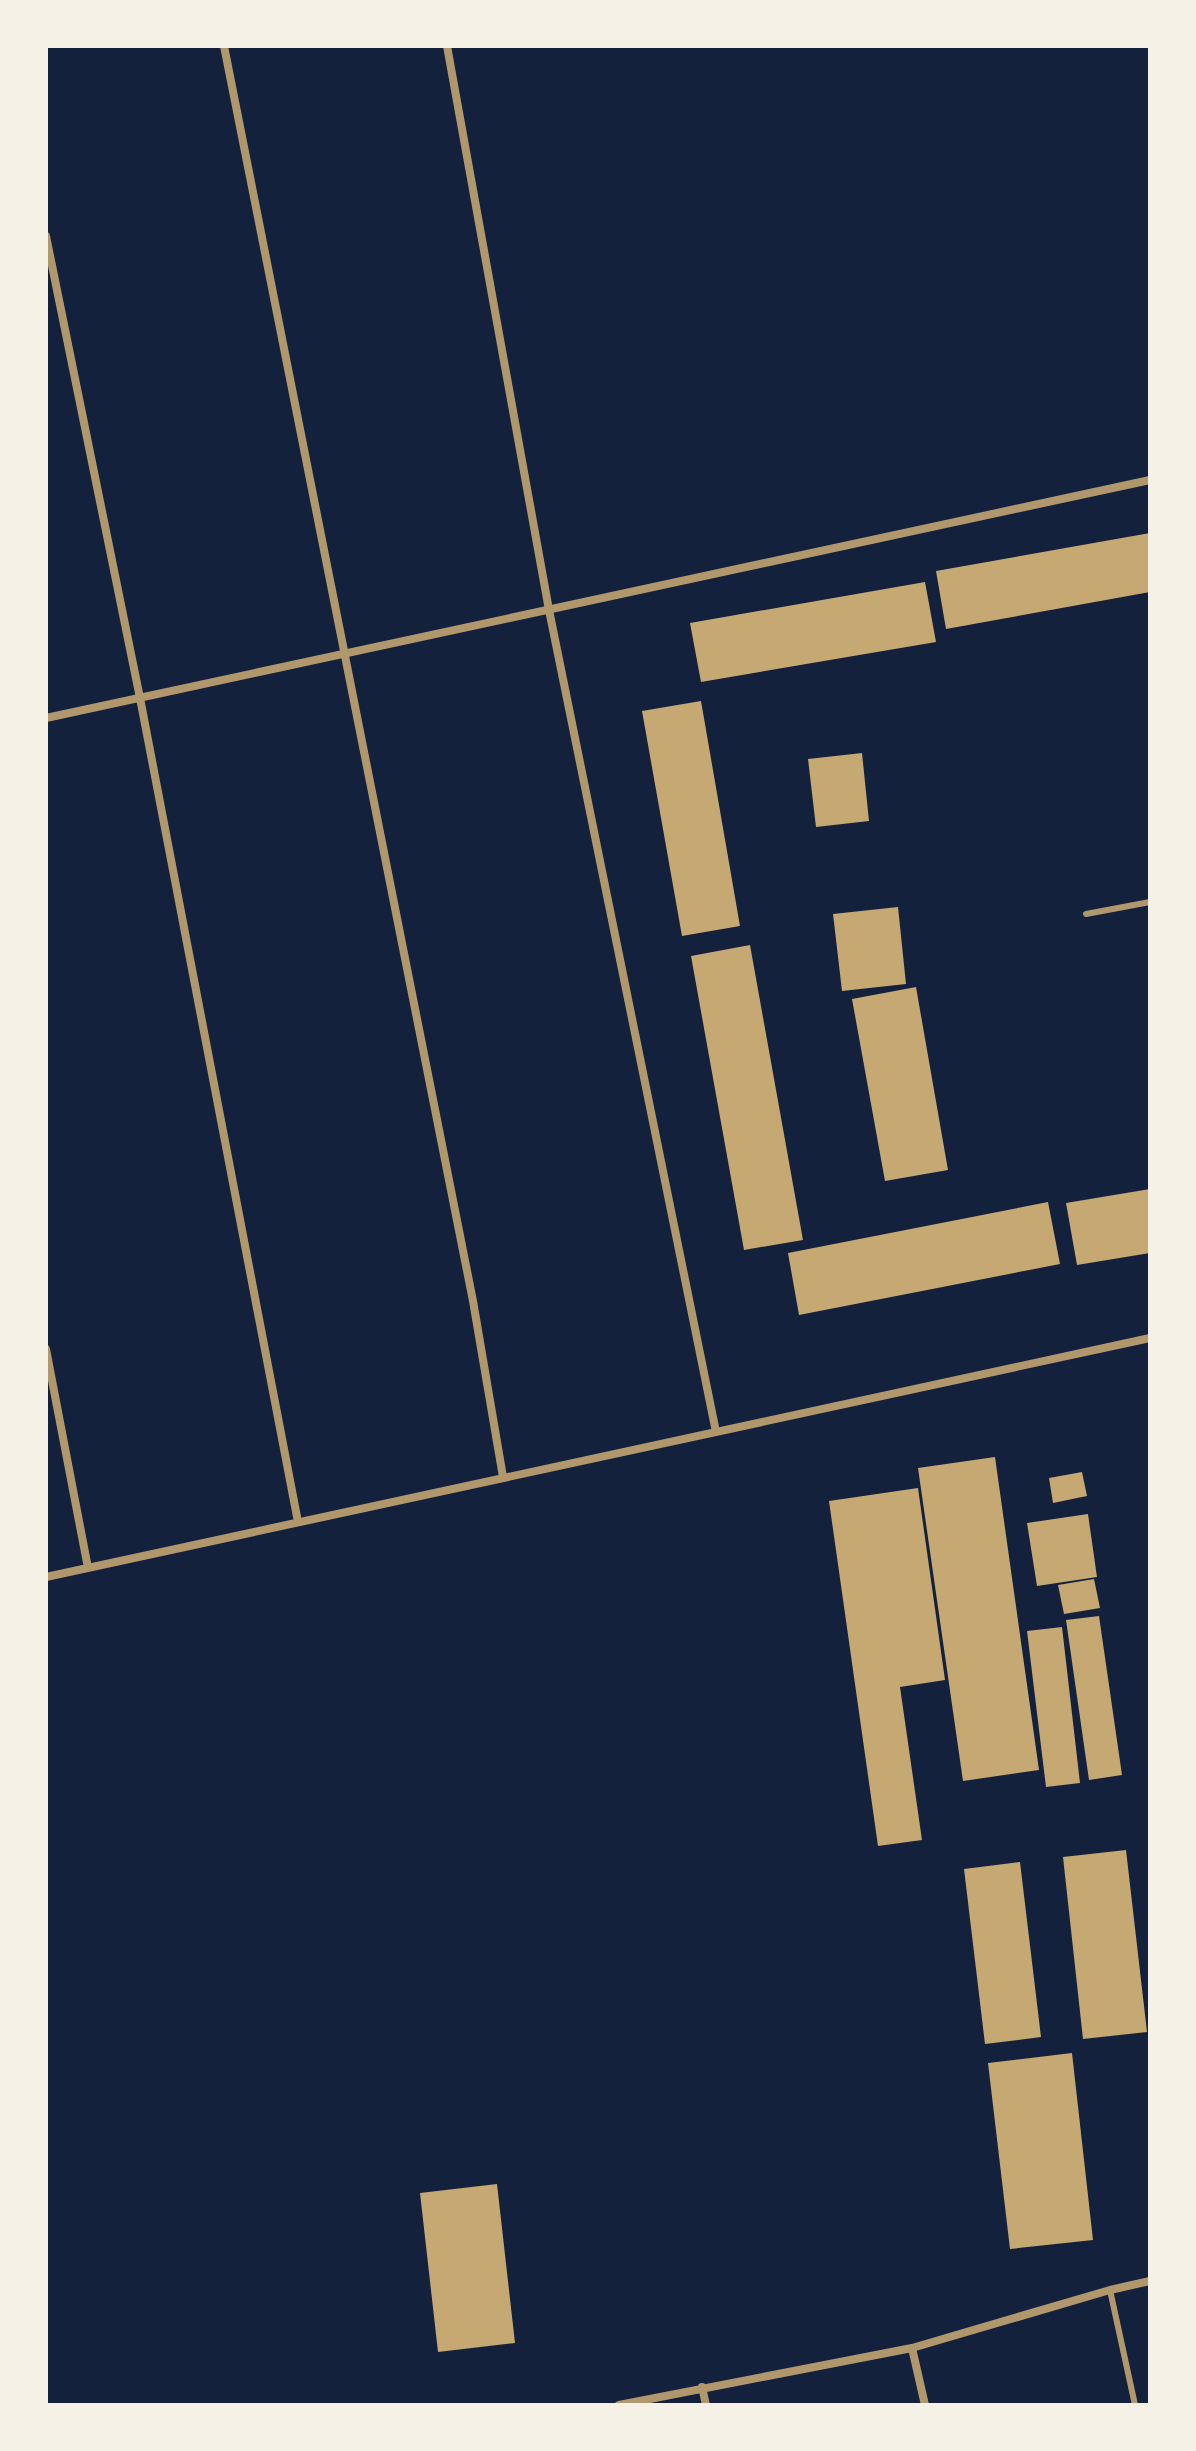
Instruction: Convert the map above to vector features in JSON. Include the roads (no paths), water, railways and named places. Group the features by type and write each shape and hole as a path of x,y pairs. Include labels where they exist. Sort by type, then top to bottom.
{"street":[{"path":"224,46 473,1301 503,1477"},
{"path":"447,46 549,610 716,1432"},
{"path":"46,236 140,698 298,1522"},
{"path":"46,718 1150,480"},
{"path":"46,1577 1150,1338"},
{"path":"46,1349 88,1568"},
{"path":"619,2405 912,2348 1150,2281"},
{"path":"912,2348 925,2405"},
{"path":"702,2387 706,2405"}],"lane":[{"path":"1086,914 1150,902"},
{"path":"1110,2290 1135,2405"}]}
